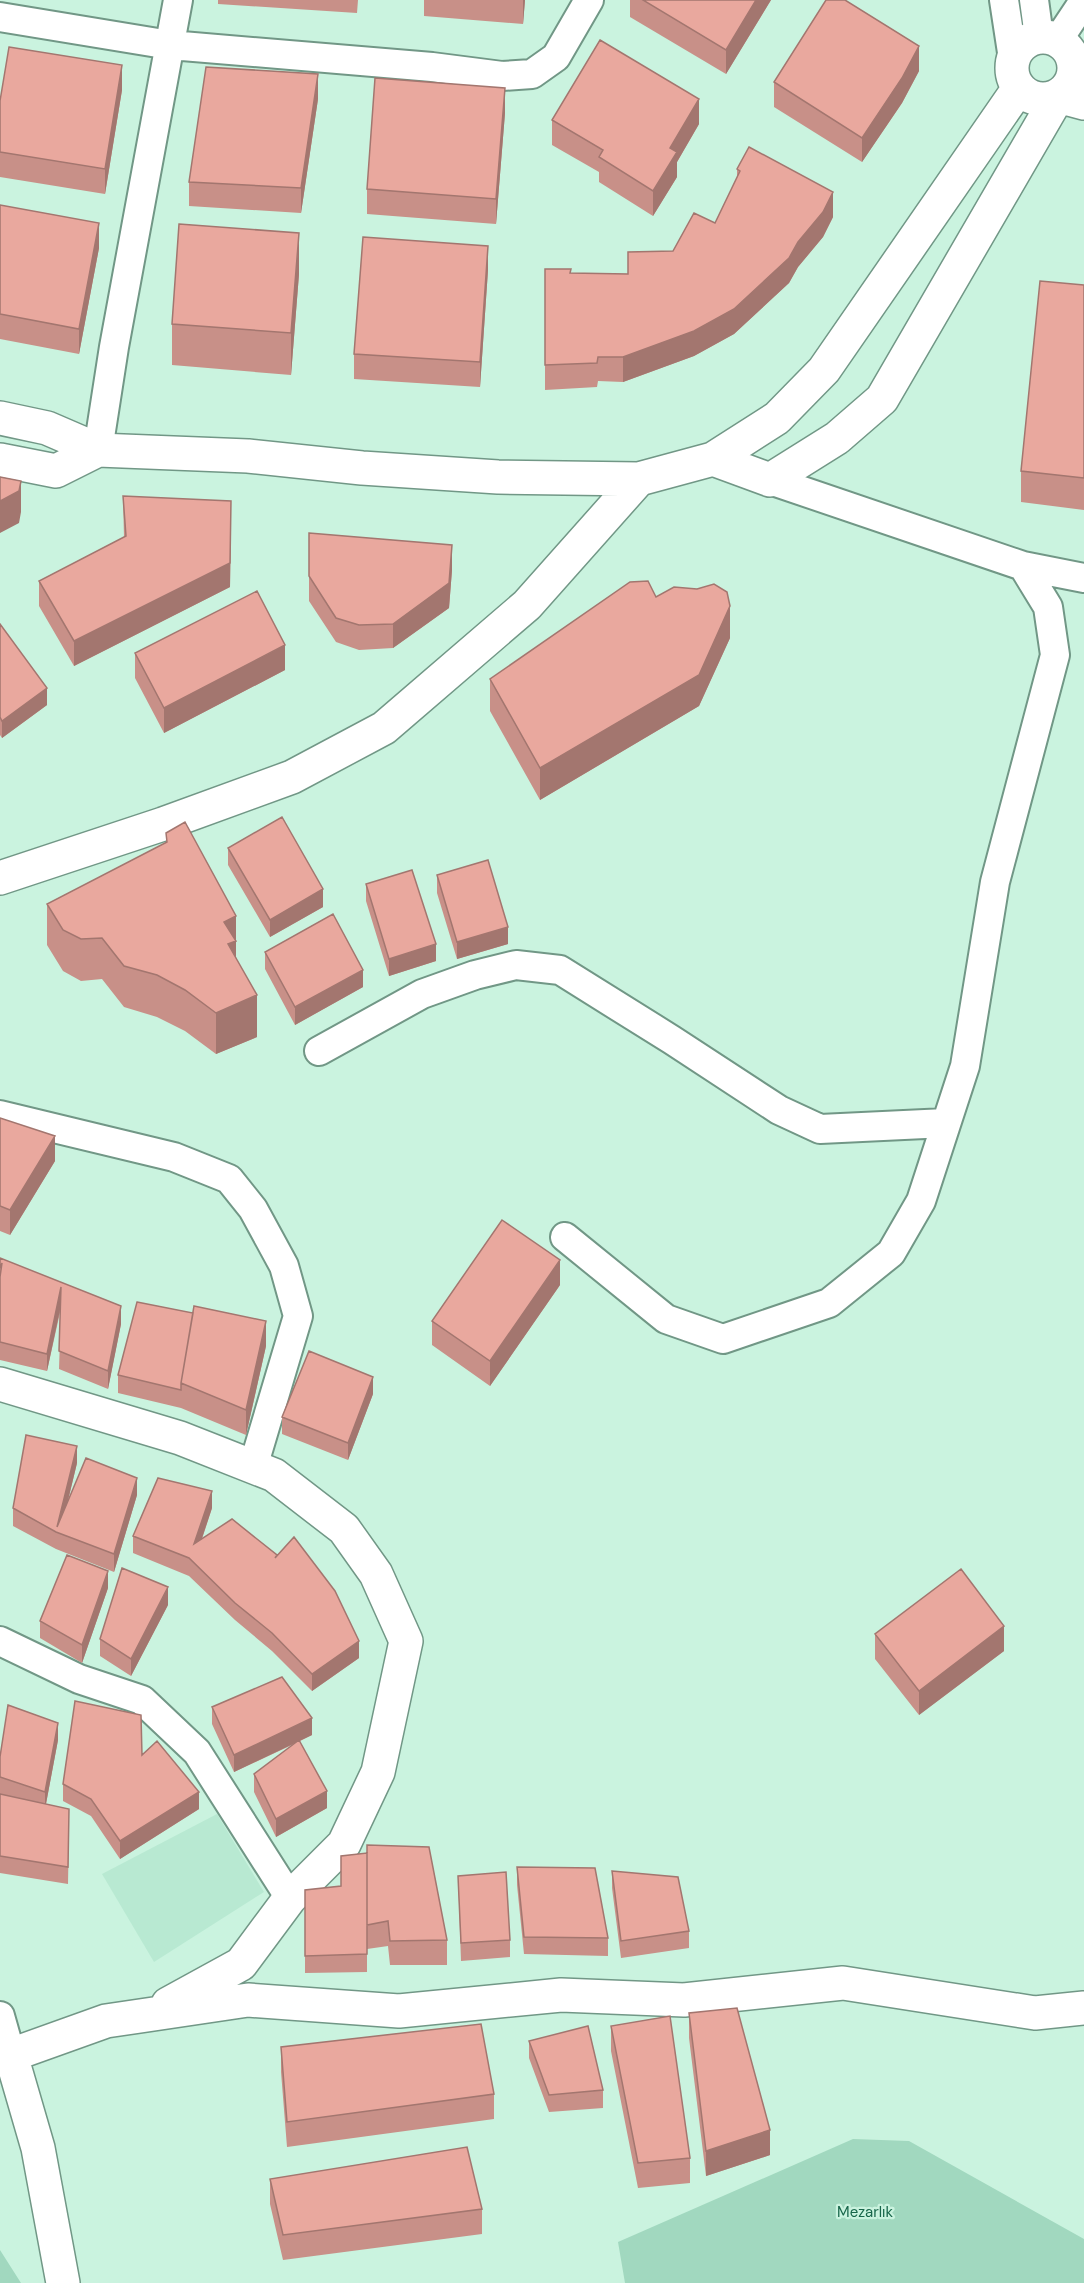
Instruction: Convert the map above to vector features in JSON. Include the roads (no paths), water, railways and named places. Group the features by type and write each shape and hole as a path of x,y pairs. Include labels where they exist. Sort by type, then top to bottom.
{"street":[{"path":"98,450 114,347 178,0"},
{"path":"0,17 170,45 432,67 502,76 532,74 556,57 589,0"},
{"path":"1004,0 1016,74 1037,99 1071,99"},
{"path":"770,480 837,438 882,399 1071,99 1074,72 1071,54 1048,38 1034,0"},
{"path":"0,418 47,428 98,450 248,456 362,468 498,477 639,479 713,459 777,418 824,370 1016,74 1023,44 1048,38 1084,1"},
{"path":"0,460 56,471 98,450"},
{"path":"713,459 1023,566 1084,578"},
{"path":"0,878 164,824 292,777 384,728 527,605 639,479"},
{"path":"565,1237 666,1319 723,1339 829,1303 891,1253 921,1201 965,1066 995,882 1055,655 1048,607 1023,566"},
{"path":"319,1051 422,994 475,975 516,965 560,970 779,1110 820,1129 946,1123"},
{"path":"0,1115 174,1157 229,1179 252,1209 284,1266 298,1316 254,1467"},
{"path":"0,1384 180,1438 274,1475 344,1529 376,1574 406,1641 378,1772 344,1844 290,1898 241,1964 148,2015"},
{"path":"0,1641 79,1679 142,1700 197,1752 290,1898"},
{"path":"11,2055 106,2021 248,2000 399,2011 561,1995 684,2000 843,1983 1035,2013 1084,2007"},
{"path":"0,2016 39,2148 63,2283"}],"park label":[{"name":"Mezarlık","path":"865,2212"}]}
